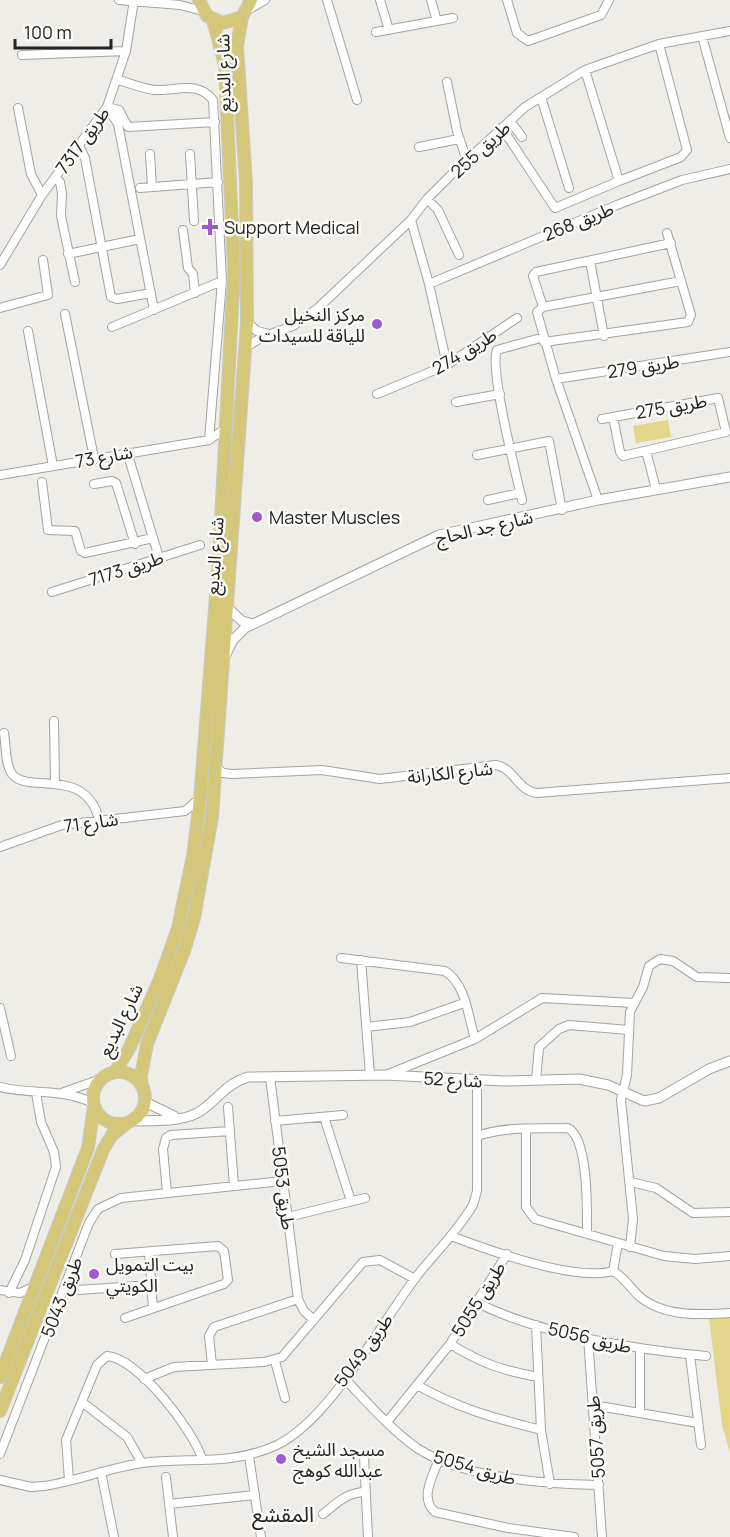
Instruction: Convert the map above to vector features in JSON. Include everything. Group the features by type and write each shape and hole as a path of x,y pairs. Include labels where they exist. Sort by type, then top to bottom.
{"main road":[{"path":"201,5 213,20 223,23 247,9"},
{"name":"شارع البديع","path":"142,1087 141,1076 147,1044 184,951 196,907 208,851 215,785 229,609 247,322 246,183 237,46 247,9"},
{"name":"شارع البديع","path":"115,1072 130,1047 170,954 189,881 200,799 216,611 233,319 234,224 225,65 213,20"},
{"path":"0,1377 87,1148 96,1086 101,1079 115,1072 131,1075 142,1087 145,1102 140,1113 112,1135 103,1150 0,1411"},
{"path":"93,1105 103,1119 111,1123 129,1122"}],"street":[{"path":"119,0 201,5"},
{"path":"157,3 172,0"},
{"path":"247,9 265,0"},
{"path":"327,0 357,100"},
{"path":"380,0 390,30"},
{"path":"431,0 437,21"},
{"path":"507,0 517,33 528,41 601,15 609,0"},
{"name":"طريق 7317","path":"0,266 42,195 107,107 126,51 133,1"},
{"path":"376,32 453,18"},
{"name":"طريق 255","path":"245,348 306,318 411,220 428,199 467,161 540,97 585,70 659,44 730,31"},
{"path":"702,36 730,138"},
{"path":"502,128 555,208 681,157 687,150 659,44"},
{"path":"22,55 126,51"},
{"path":"585,70 619,181"},
{"path":"118,80 150,89 180,87 201,89 213,100 219,182 222,281 209,440 225,452"},
{"path":"447,82 459,139 467,161"},
{"path":"540,97 569,188"},
{"path":"107,107 119,110 128,127 215,122"},
{"path":"107,107 118,124 154,310"},
{"path":"18,108 31,174 42,195"},
{"path":"510,121 522,137"},
{"path":"419,147 459,139"},
{"path":"79,146 85,158 112,299 151,293"},
{"path":"150,154 152,187"},
{"path":"190,154 194,221"},
{"name":"طريق 268","path":"429,284 682,180 730,168"},
{"path":"55,177 60,182 63,193 61,213 75,282"},
{"path":"140,188 219,182"},
{"path":"428,199 438,210 459,255"},
{"path":"411,220 429,284 447,364"},
{"path":"183,230 188,267 193,274 195,293"},
{"path":"488,500 521,497 500,394 495,356 498,350 541,341 604,336 690,319 668,232"},
{"path":"68,254 140,239"},
{"path":"598,501 541,341 540,310 533,274 671,243"},
{"path":"0,308 48,295 43,260"},
{"path":"590,261 604,336"},
{"path":"540,310 681,280"},
{"path":"112,327 222,281"},
{"path":"64,314 94,458"},
{"name":"طريق 274","path":"376,394 447,364 517,318"},
{"path":"247,322 257,331 271,334"},
{"path":"28,331 53,466"},
{"name":"طريق 279","path":"556,379 730,352"},
{"path":"456,402 500,394"},
{"name":"طريق 275","path":"602,419 613,417 720,399 725,434 621,455 613,417"},
{"name":"شارع 73","path":"0,475 209,440 227,426"},
{"path":"477,455 549,441 561,510"},
{"path":"646,451 656,489"},
{"path":"127,452 159,557"},
{"name":"شارع جد الحاج","path":"225,656 238,634 253,624 431,538 656,489 730,477"},
{"path":"94,484 112,481 116,483 135,544"},
{"path":"42,482 48,530 75,531 81,551 85,553 135,544 153,538"},
{"name":"طريق 7173","path":"52,592 200,545"},
{"path":"229,609 242,621 253,624"},
{"path":"54,721 56,783"},
{"path":"4,733 10,771 14,776 20,780 56,783 90,798 94,802 99,819"},
{"name":"شارع الكارانة","path":"216,767 223,773 232,774 322,770 380,779 496,765 504,767 526,790 537,793 730,778"},
{"path":"215,785 232,774"},
{"path":"197,824 195,818 185,811 200,799"},
{"name":"شارع 71","path":"0,847 62,825 185,811"},
{"path":"341,958 445,971 458,981 475,1039"},
{"path":"630,1247 634,1231 631,1182 621,1118 627,1075 630,1012 649,966 660,959 673,961 697,977 730,978"},
{"path":"361,960 370,1075"},
{"path":"385,1075 475,1039 542,998 634,1003"},
{"path":"366,1027 410,1022 464,1003"},
{"path":"0,1008 11,1056"},
{"path":"536,1080 539,1047 562,1027 569,1025 628,1030"},
{"name":"شارع 52","path":"129,1122 176,1117 202,1110 238,1080 270,1077 385,1075 477,1080 579,1079 608,1085 644,1101 659,1098 709,1069 730,1061"},
{"name":"طريق 5053","path":"270,1077 298,1299"},
{"path":"0,1087 36,1093 63,1092 101,1079"},
{"name":"طريق 5049","path":"0,1480 32,1487 142,1463 236,1459 249,1456 292,1436 317,1412 344,1378 415,1279 469,1211 475,1198 477,1080"},
{"path":"63,1092 93,1105"},
{"path":"9,1293 25,1260 56,1167 54,1152 41,1122 36,1093"},
{"path":"145,1102 176,1117"},
{"path":"228,1107 234,1186"},
{"path":"275,1121 343,1115"},
{"path":"324,1117 351,1202"},
{"path":"477,1136 496,1131 568,1128 578,1137 586,1193 587,1234"},
{"path":"526,1129 526,1208 535,1219 630,1247 674,1257 730,1256"},
{"path":"167,1193 163,1143 166,1138 171,1135 230,1131"},
{"name":"طريق 5043","path":"0,1454 78,1250 93,1215 105,1203 121,1198 283,1181"},
{"path":"631,1182 656,1188 693,1213 730,1212"},
{"path":"288,1218 365,1198"},
{"name":"طريق 5055","path":"451,1236 507,1254 585,1274 614,1271"},
{"path":"618,1243 614,1271 638,1295 656,1307 695,1314 730,1313"},
{"path":"115,1254 218,1246 224,1251 227,1277 224,1284 125,1318"},
{"path":"149,1252 153,1308"},
{"name":"طريق 5055","path":"387,1422 450,1344 507,1254"},
{"path":"144,1379 174,1367 275,1361 289,1352 363,1262 380,1260 415,1279"},
{"path":"0,1290 9,1293 24,1293 37,1284"},
{"path":"63,1292 152,1285"},
{"path":"9,1293 19,1301 25,1315"},
{"path":"212,1365 209,1336 214,1327 298,1299 314,1320"},
{"name":"طريق 5056","path":"478,1303 498,1313 536,1325 640,1348 706,1356"},
{"path":"536,1325 542,1430 550,1484"},
{"name":"طريق 5057","path":"588,1337 602,1537"},
{"name":"طريق 5055","path":"450,1344 477,1360 501,1370 538,1377"},
{"path":"640,1348 640,1412"},
{"path":"690,1355 701,1445"},
{"path":"69,1480 66,1440 97,1365 107,1356 120,1360 144,1379 189,1430 202,1459"},
{"path":"275,1361 285,1398"},
{"name":"طريق 5054","path":"344,1378 387,1422 420,1449 439,1459 521,1481 599,1485"},
{"path":"417,1385 451,1404 480,1415 542,1430"},
{"path":"82,1402 127,1437 142,1463"},
{"path":"593,1405 698,1423"},
{"path":"249,1456 261,1537"},
{"path":"364,1457 368,1537"},
{"path":"439,1459 427,1495 430,1508 435,1512 541,1535 574,1537"},
{"path":"101,1472 114,1537"},
{"path":"166,1477 173,1537"},
{"path":"323,1514 346,1496 354,1492 366,1492"},
{"path":"169,1504 255,1496"}],"shaded area":[{"path":"668,420 671,437 636,443 633,426"},
{"path":"730,1316 730,1453 722,1425 709,1318"}],"place":[{"name":"Support Medical","path":"210,227"},
{"name":"مركز النخيل للياقة للسيدات","path":"377,324"},
{"name":"Master Muscles","path":"257,517"},
{"name":"بيت التمويل الكويتي","path":"94,1274"},
{"name":"مسجد الشيخ عبدالله كوهج","path":"281,1459"}],"district":[{"name":"المقشع","path":"283,1514"}]}
